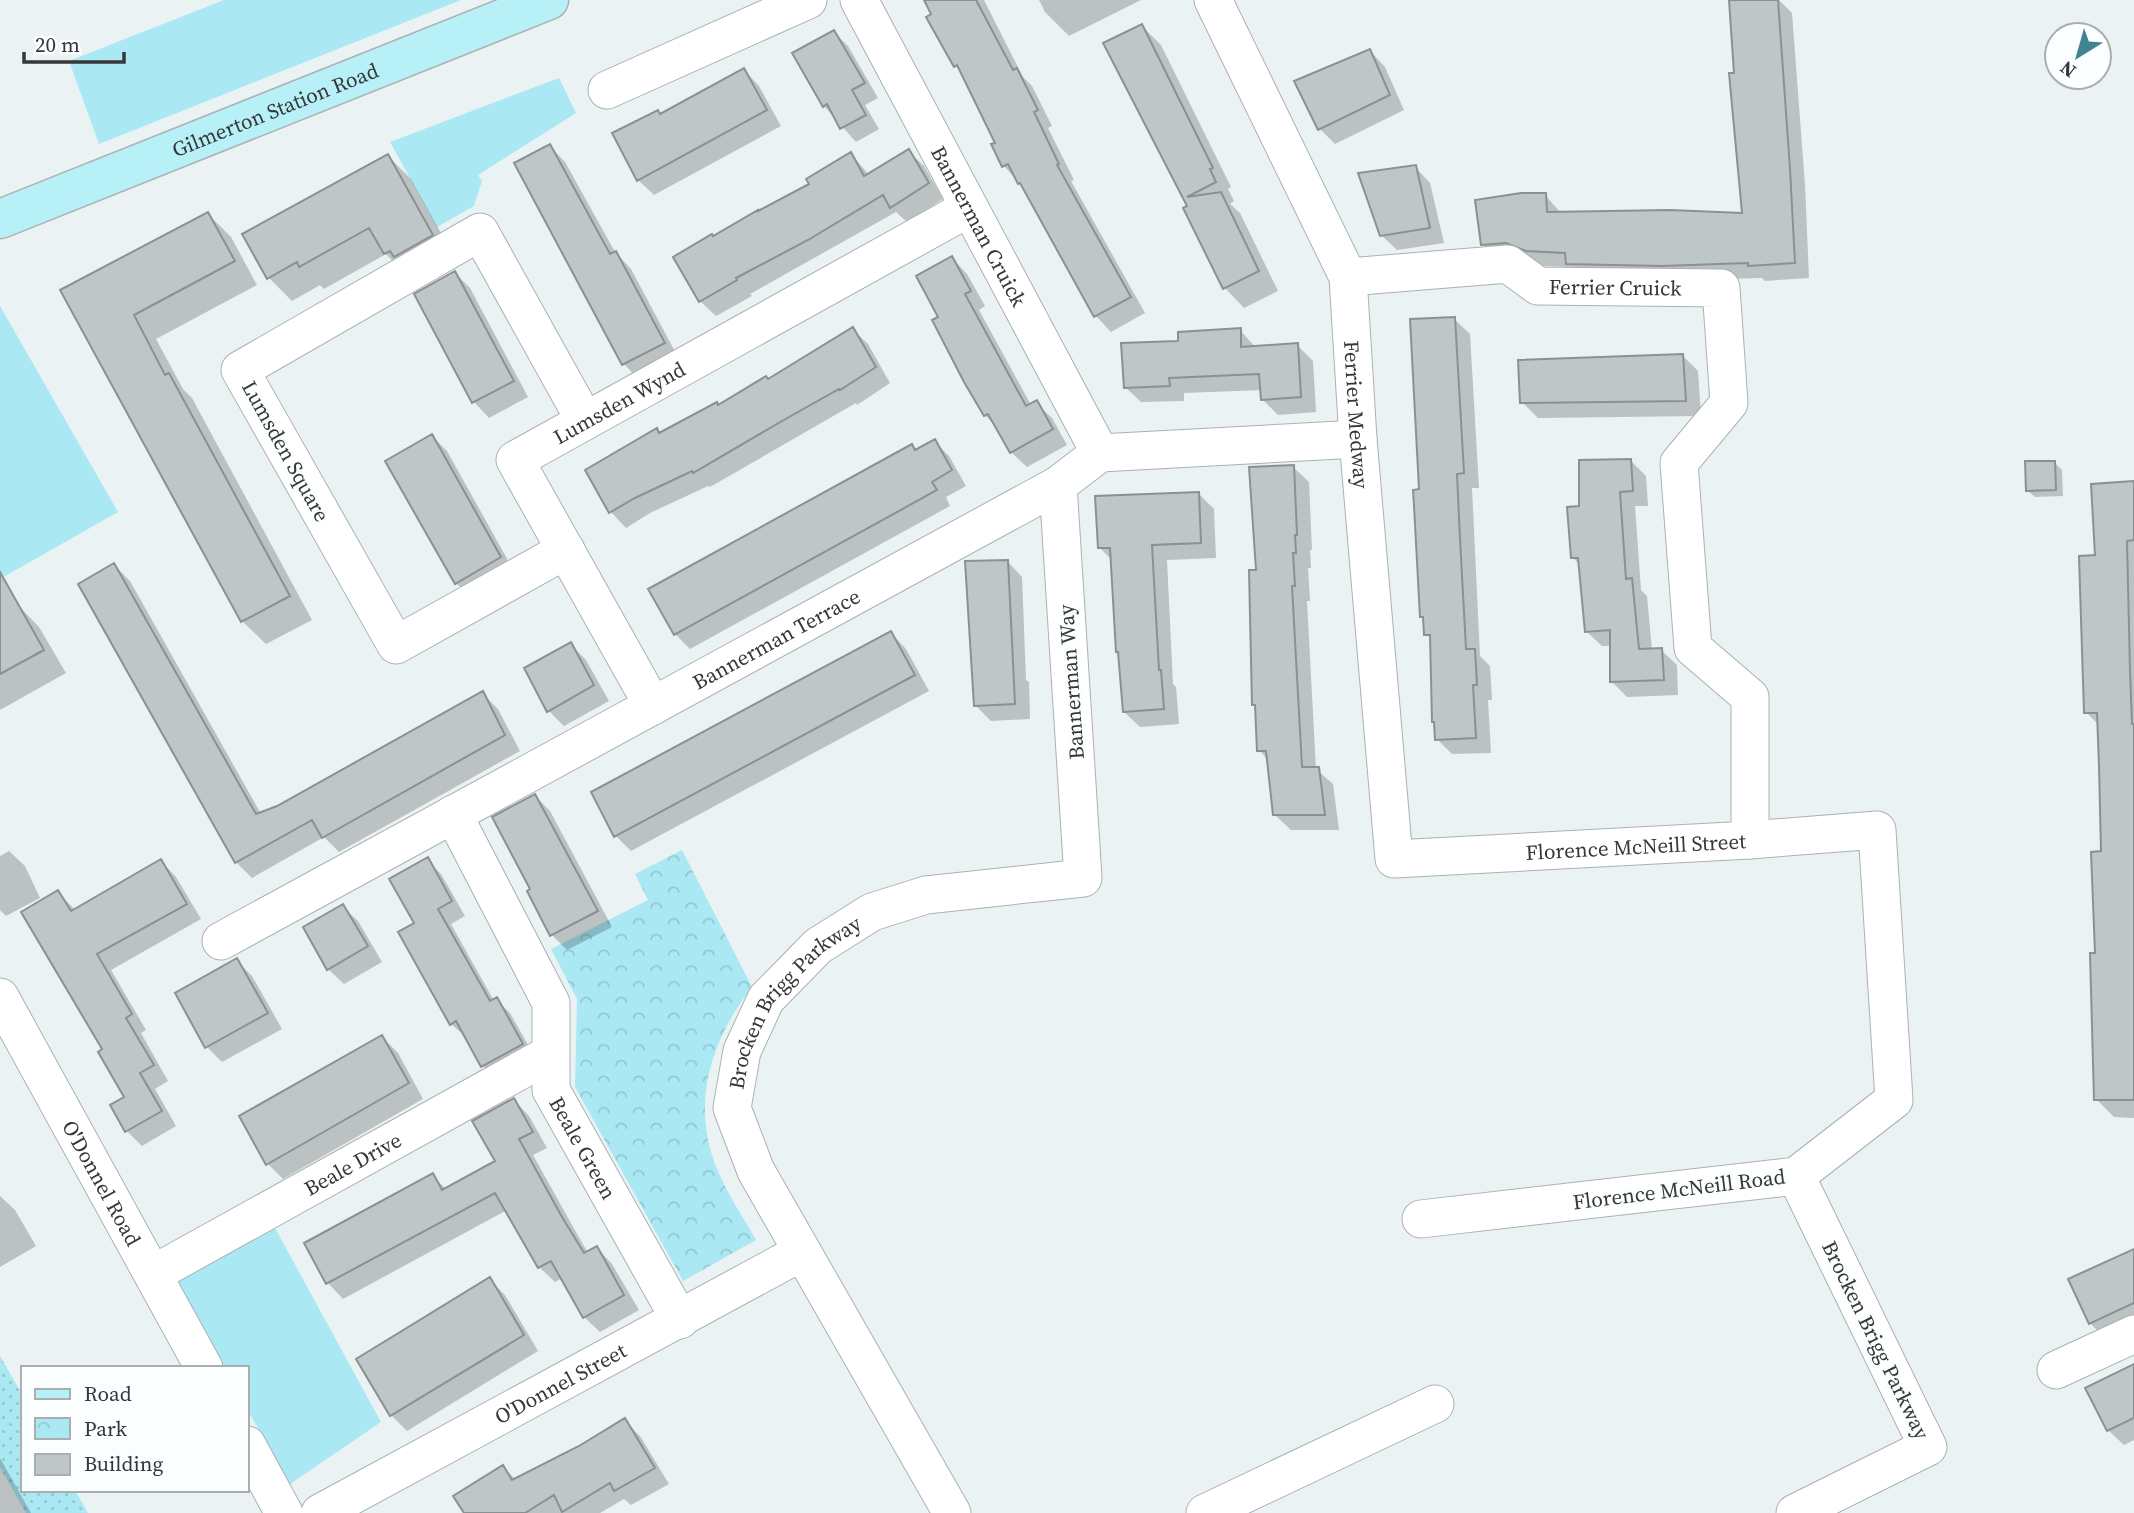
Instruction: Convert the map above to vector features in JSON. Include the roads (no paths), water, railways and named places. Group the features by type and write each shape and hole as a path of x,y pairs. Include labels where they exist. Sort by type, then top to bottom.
{"street":[{"name":"Gilmerton Station Road","path":"0,219 549,0"},
{"path":"607,90 807,0"},
{"name":"Bannerman Cruick","path":"859,0 1100,453"},
{"name":"Ferrier Medway","path":"1213,0 1348,277 1358,439 1394,859"},
{"name":"Lumsden Wynd","path":"653,706 515,460 969,208"},
{"name":"Lumsden Square","path":"566,550 396,645 240,370 480,232 585,421"},
{"name":"Ferrier Cruick","path":"1348,277 1508,264 1538,286 1721,288 1729,403 1679,463 1693,648 1750,697 1750,840"},
{"path":"1100,453 1358,439"},
{"name":"Bannerman Terrace","path":"221,941 1058,485 1100,453"},
{"name":"Bannerman Way","path":"1058,485 1083,878"},
{"name":"Beale Green","path":"453,814 551,1003 551,1090 680,1320"},
{"name":"Florence McNeill Street","path":"1394,859 1750,840 1877,830"},
{"name":"Florence McNeill Road","path":"1421,1219 1796,1176 1894,1100 1877,830"},
{"name":"Brocken Brigg Parkway","path":"952,1513 756,1171 732,1108 742,1051 766,999 818,946 872,912 926,895 1083,878"},
{"name":"O'Donnel Road","path":"5,1020 153,1274 203,1366"},
{"name":"Beale Drive","path":"153,1274 550,1054"},
{"name":"Brocken Brigg Parkway","path":"1795,1513 1928,1447 1796,1176"},
{"name":"O'Donnel Street","path":"320,1513 802,1252"},
{"path":"2056,1370 2134,1334"},
{"path":"1205,1513 1435,1404"},
{"path":"248,1446 285,1513"}]}
